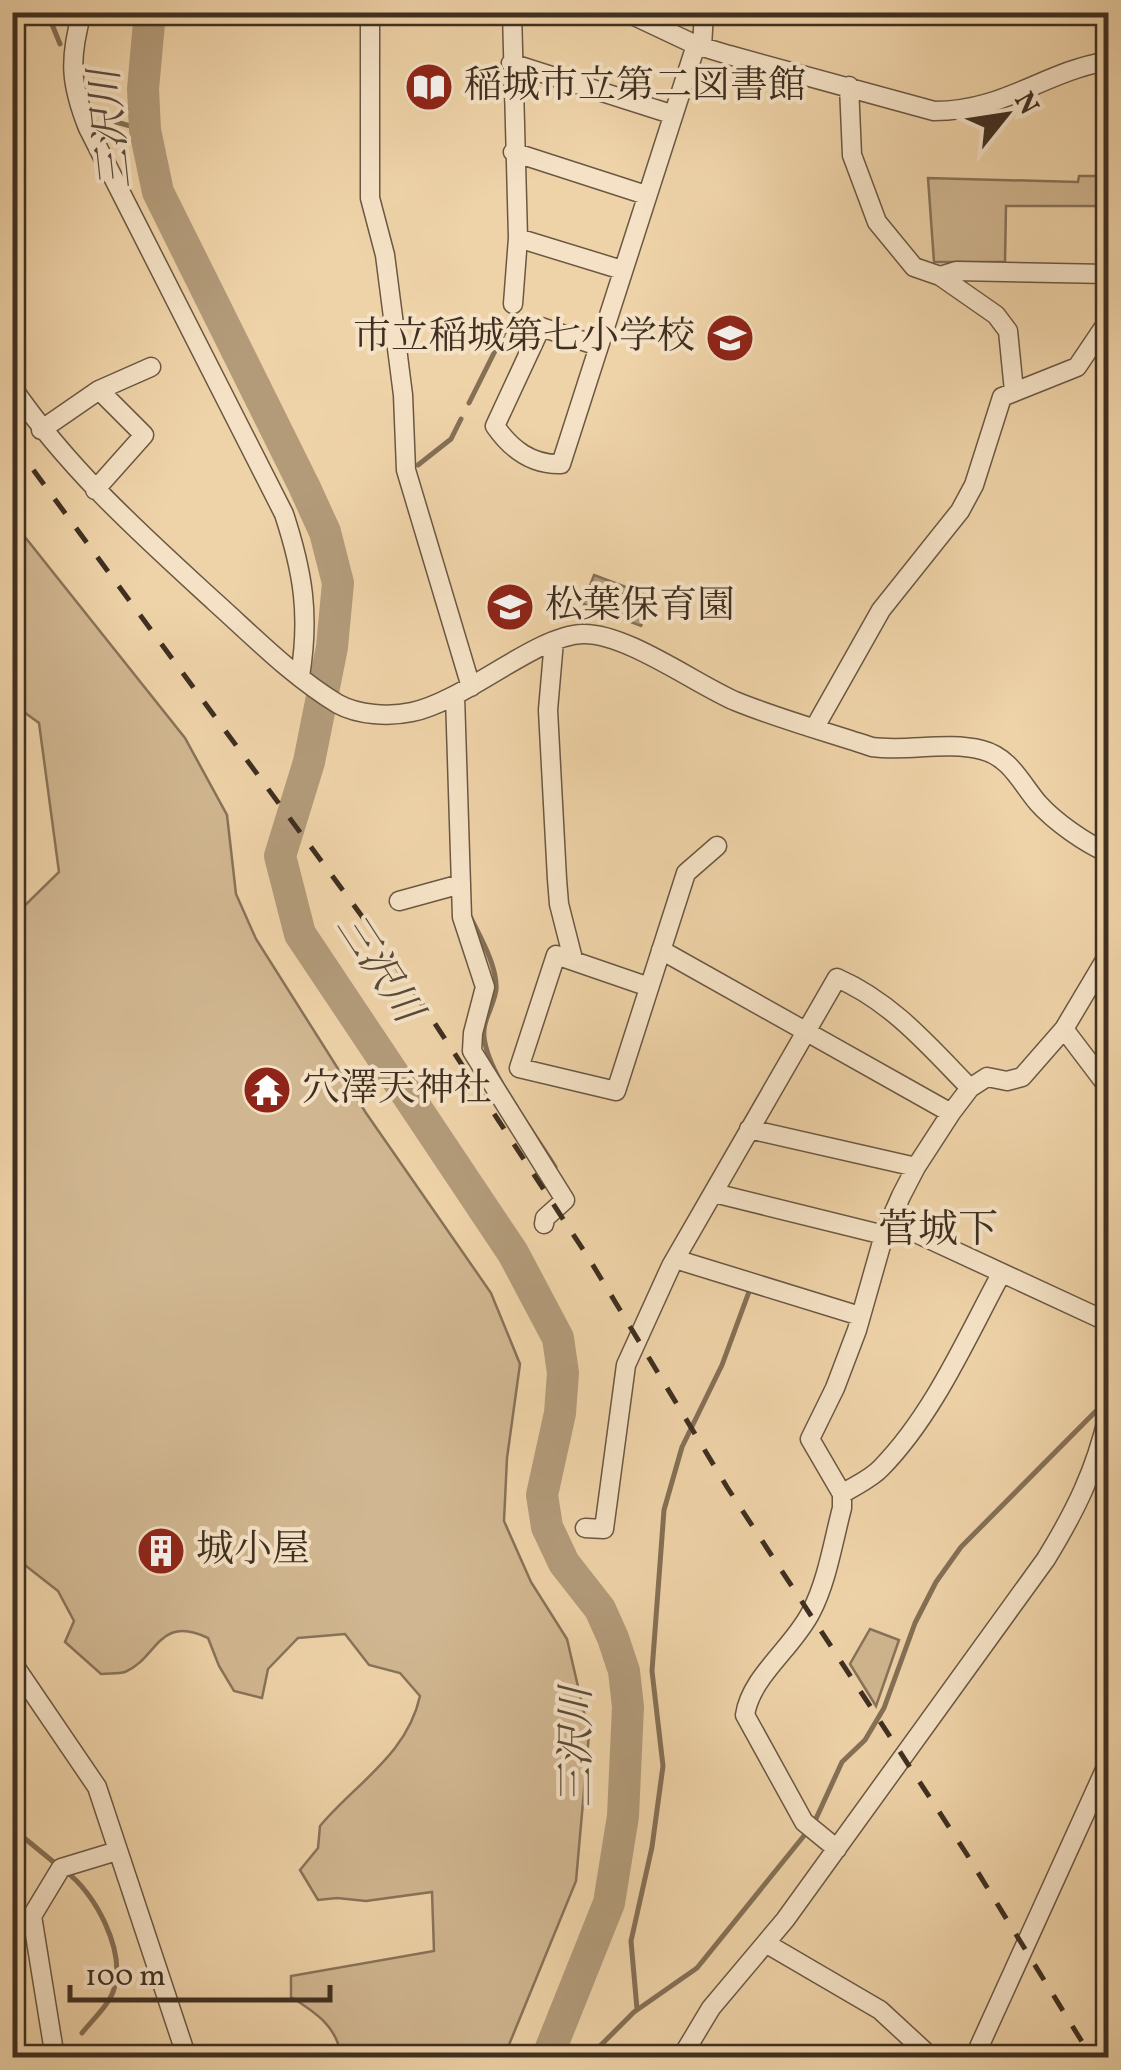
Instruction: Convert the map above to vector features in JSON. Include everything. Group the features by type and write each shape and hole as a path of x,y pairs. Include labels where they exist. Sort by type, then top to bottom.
{"street":[{"path":"82,12 72,48 74,91 88,128 284,514 300,563 306,607 304,679"},
{"path":"370,12 370,198 385,255 403,395 406,470 463,691 462,916 485,987 472,1033 472,1051 564,1200 544,1218 544,1224"},
{"path":"512,12 510,63 518,238 513,304"},
{"path":"626,12 699,46 934,111 961,111 993,104 1078,66 1108,61"},
{"path":"598,346 541,327 494,426 514,450 544,464 560,464 598,346 672,114 699,46 704,12"},
{"path":"510,63 672,114"},
{"path":"849,86 852,154 877,222 914,267 940,276 996,316 1008,331 1014,391"},
{"path":"513,152 646,195"},
{"path":"518,238 622,270"},
{"path":"940,276 956,271 1108,274"},
{"path":"814,727 881,610 960,511 974,485 1002,397 1077,366 1108,321"},
{"path":"42,430 99,390 151,367"},
{"path":"12,388 42,430 95,490 304,679 340,705 359,712 410,713 463,691 554,641 586,634 603,637 736,701 872,746 893,750 960,748 993,754 1014,770 1046,810 1108,853"},
{"path":"95,490 144,436 99,390"},
{"path":"554,641 548,710 557,878 559,904 573,959"},
{"path":"649,986 556,955 519,1068 616,1091 686,873 717,846"},
{"path":"398,901 462,884"},
{"path":"661,950 951,1114"},
{"path":"836,1849 810,1827 745,1715 755,1685 791,1646 813,1610 842,1508 842,1494 810,1439 835,1388 887,1228 916,1167 970,1088 987,1076 1008,1081 1022,1078 1064,1029 1108,955"},
{"path":"585,1528 604,1530 626,1365 675,1259 837,978 867,990 897,1013 970,1088"},
{"path":"1064,1029 1108,1087"},
{"path":"749,1129 916,1167"},
{"path":"714,1193 887,1228 1108,1322"},
{"path":"675,1259 860,1316"},
{"path":"842,1494 879,1471 912,1429 1001,1274"},
{"path":"681,2058 710,2008 767,1944 1005,1620 1053,1548 1080,1502 1097,1462 1108,1411 1107,1380"},
{"path":"12,1662 97,1787 186,2058"},
{"path":"974,2058 1108,1763"},
{"path":"12,1926 32,1916 61,1868 116,1851"},
{"path":"32,1916 55,2058"},
{"path":"767,1944 880,2010 932,2058"}],"shaded area":[{"path":"1079,176 1107,176 1108,206 1006,206 1005,262 934,262 928,178 1078,182"},
{"path":"13,522 185,738 227,815 236,894 256,939 366,1113 491,1293 520,1364 507,1458 504,1521 531,1582 567,1639 589,1734 576,1881 504,2057 341,2057 330,2029 291,1997 291,1976 434,1951 432,1892 366,1901 318,1900 300,1870 318,1848 320,1826 379,1767 404,1735 420,1696 400,1673 369,1665 345,1634 298,1638 268,1669 262,1698 234,1691 208,1638 179,1631 160,1641 136,1666 125,1672 101,1674 65,1642 74,1621 58,1591 21,1562 12,1532 13,917 59,872 39,723 13,704"},
{"path":"594,575 652,597 641,626 583,604"},
{"path":"870,1629 899,1640 876,1706 850,1664"}],"waterway":[{"path":"47,12 60,44"},
{"name":"三沢川","path":"150,12 143,89 145,130 158,192 304,486 325,532 338,583 332,647 309,762 280,856 300,934 513,1253 558,1338 563,1373 560,1413 542,1495 547,1527 564,1563 600,1609 624,1671 628,1707 623,1816 609,1903 547,2058"},
{"path":"116,122 145,130"},
{"path":"469,403 517,307"},
{"path":"418,465 451,439 461,419"},
{"path":"470,916 488,952 496,981 484,1029 489,1057 555,1167"},
{"path":"637,2009 631,1941 652,1847 663,1766 652,1671 664,1510 682,1447 722,1365 750,1289"},
{"path":"814,1823 842,1762 865,1740 884,1708 915,1623 936,1582 961,1547 1104,1403"},
{"path":"12,1828 56,1864"},
{"path":"588,2058 634,2012 697,1968 807,1832"},
{"path":"65,1871 97,1908 116,1957 112,1995 82,2033"}],"railway":[{"path":"12,441 361,915 426,1010 588,1257 727,1487 966,1853 1092,2058"}],"place":[{"name":"稲城市立第二図書館","path":"429,87"},
{"name":"市立稲城第七小学校","path":"730,338"},
{"name":"松葉保育園","path":"510,607"},
{"name":"穴澤天神社","path":"267,1090"},
{"name":"城小屋","path":"161,1551"}],"district":[{"name":"菅城下","path":"938,1232"}]}
